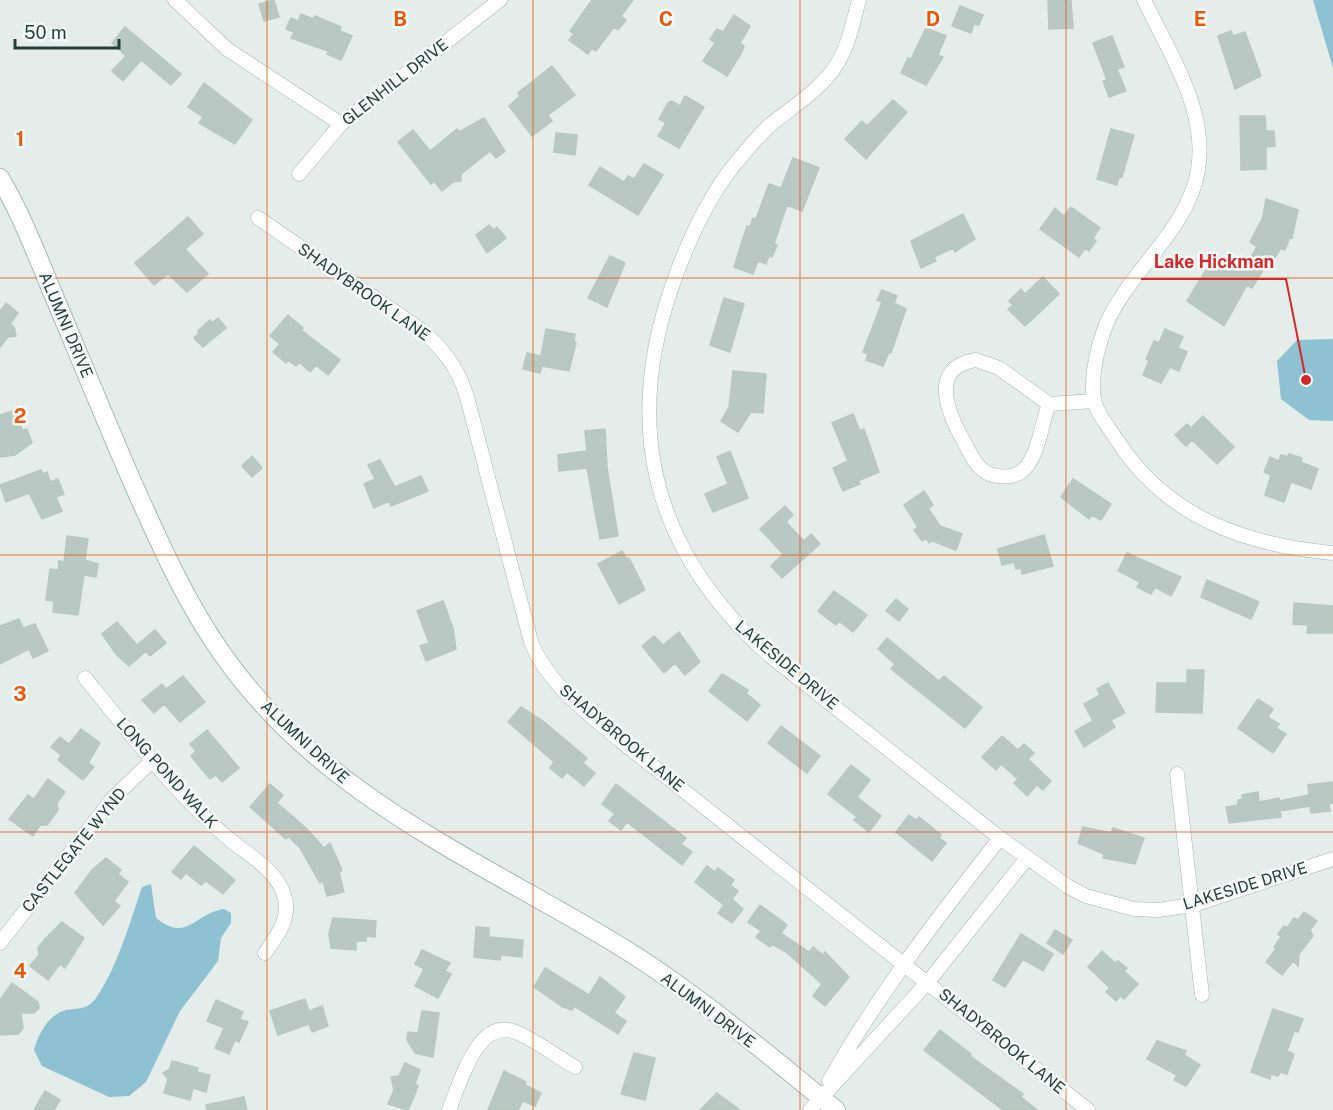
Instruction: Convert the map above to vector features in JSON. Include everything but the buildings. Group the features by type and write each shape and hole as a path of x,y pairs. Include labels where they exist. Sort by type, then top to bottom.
{"main road":[{"name":"ALUMNI DRIVE","path":"0,178 37,255 169,566 192,608 222,654 270,713 334,773 362,794 428,836 578,921 648,964 815,1104 836,1110"}],"street":[{"path":"175,0 227,49 340,124"},
{"name":"GLENHILL DRIVE","path":"299,174 340,124 500,0"},
{"name":"LAKESIDE DRIVE","path":"859,0 848,42 836,66 748,148 714,193 687,247 660,318 651,367 650,436 656,478 681,545 710,594 729,616 770,655 1000,837 1067,886 1109,904 1134,909 1158,910 1193,905 1333,859"},
{"path":"1144,0 1192,102 1199,148 1198,170 1184,210 1118,303 1106,324 1097,357 1094,401 1120,445 1151,484 1195,516 1256,539 1333,552"},
{"name":"SHADYBROOK LANE","path":"258,218 420,329 443,349 453,363 467,397 531,642 546,673 573,701 622,742 1088,1110"},
{"path":"1048,404 1030,460 1022,472 1012,476 999,476 986,473 976,463 956,428 946,401 946,385 952,371 960,364 984,361 999,368 1048,404 1094,401"},
{"name":"LONG POND WALK","path":"85,678 152,761 199,813 266,869 279,884 285,896 285,917 276,938 265,953"},
{"name":"CASTLEGATE WYND","path":"0,943 113,798 152,761"},
{"path":"1177,774 1202,995"},
{"path":"815,1104 854,1036 903,962 1000,837"},
{"path":"815,1104 928,982 1027,858"},
{"path":"449,1110 477,1047 485,1035 496,1030 517,1032 575,1067"}],"water":[{"path":"1313,0 1333,0 1333,68"},
{"path":"1333,339 1333,421 1309,420 1281,399 1277,361 1297,340"},
{"path":"151,884 156,918 167,925 176,928 183,927 224,909 231,913 231,923 221,938 218,961 180,1011 146,1082 129,1096 109,1097 42,1066 34,1050 38,1038 52,1018 63,1011 84,1007 96,998 117,959 142,887"}],"place":[{"name":"Lake Hickman","path":"1306,380"}]}
